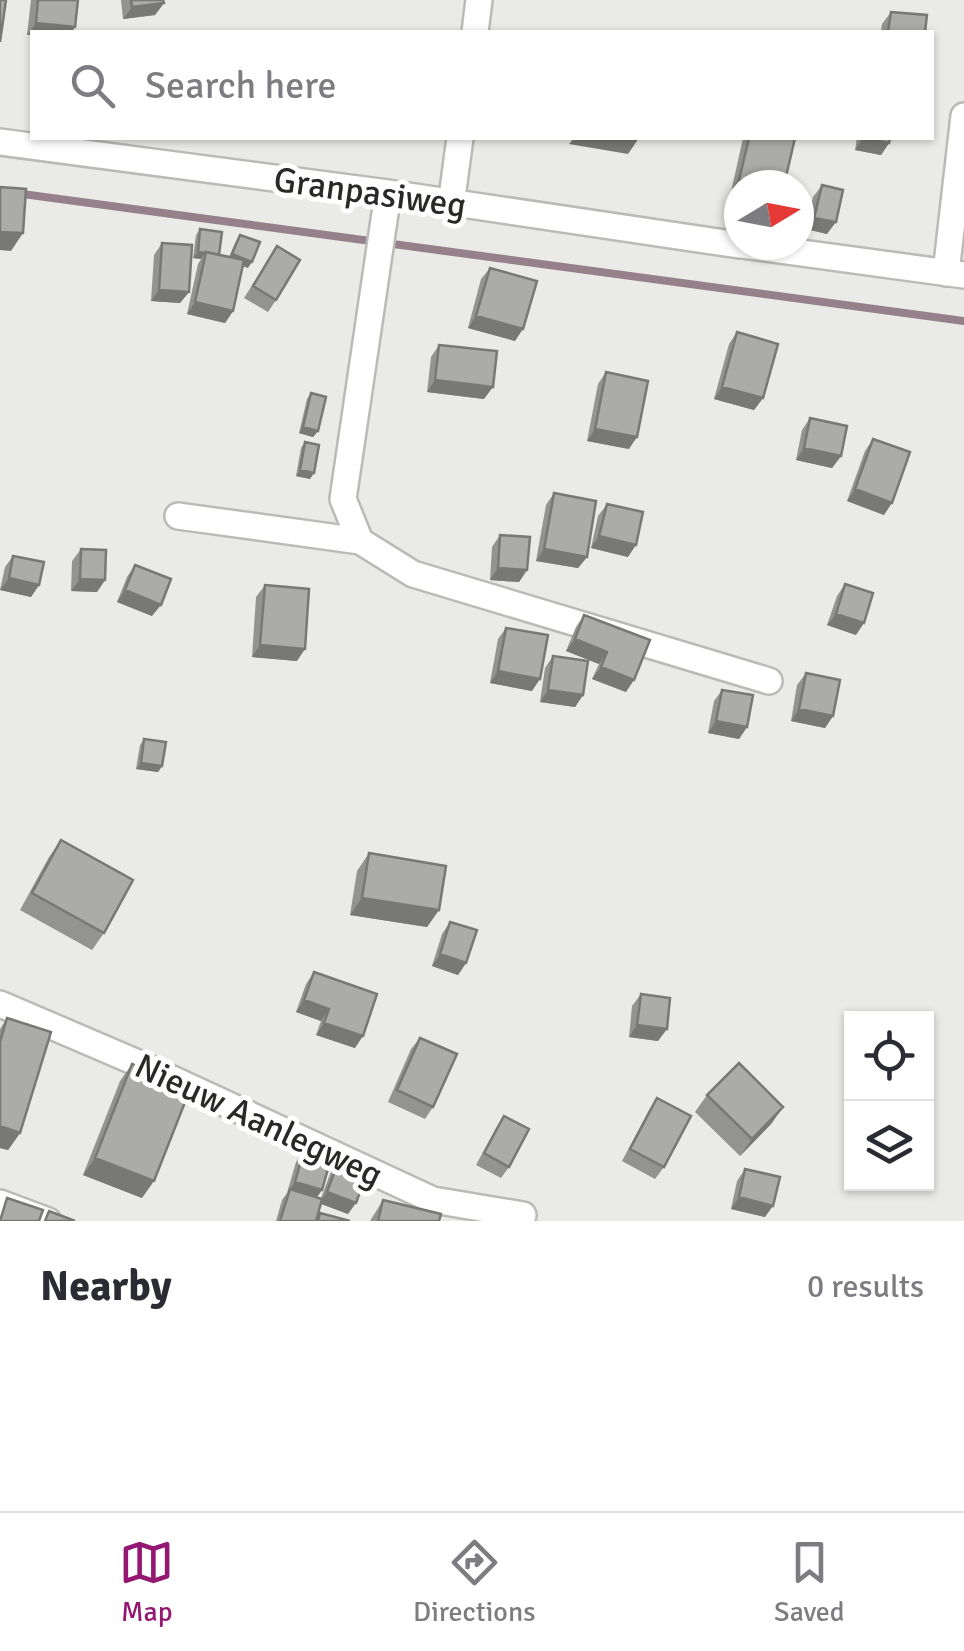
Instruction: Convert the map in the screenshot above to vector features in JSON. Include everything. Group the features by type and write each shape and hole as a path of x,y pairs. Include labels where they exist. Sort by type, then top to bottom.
{"street":[{"path":"475,30 480,0"},
{"path":"955,274 964,116"},
{"path":"451,205 460,140"},
{"name":"Granpasiweg","path":"0,142 724,243"},
{"path":"360,541 343,499 388,193"},
{"name":"Granpasiweg","path":"814,255 955,274"},
{"path":"178,516 360,541 413,574 769,681"},
{"name":"Nieuw Aanlegweg","path":"0,1004 434,1200 523,1215"},
{"path":"0,1202 48,1221"}],"building":[{"path":"0,0 6,0 0,42"},
{"path":"38,0 78,0 75,27 36,23"},
{"path":"131,0 163,0 164,3 132,7"},
{"path":"891,12 927,15 925,30 888,30"},
{"path":"749,140 795,140 788,170 741,170"},
{"path":"822,185 843,190 836,222 814,218"},
{"path":"0,187 26,189 23,233 0,232"},
{"path":"200,229 222,232 219,255 198,252"},
{"path":"240,235 260,242 252,262 232,254"},
{"path":"162,243 192,245 189,292 159,290"},
{"path":"277,246 300,260 276,300 253,286"},
{"path":"206,252 244,260 233,311 195,302"},
{"path":"490,268 537,281 523,329 476,316"},
{"path":"737,332 778,344 763,398 722,387"},
{"path":"439,345 497,351 493,387 435,380"},
{"path":"606,372 648,381 637,437 595,429"},
{"path":"311,393 326,397 318,431 303,427"},
{"path":"810,418 847,426 841,456 804,448"},
{"path":"873,439 910,452 892,503 855,489"},
{"path":"305,442 319,445 314,473 300,470"},
{"path":"554,493 596,501 587,557 544,549"},
{"path":"607,504 643,512 636,545 599,536"},
{"path":"500,535 530,537 527,570 498,568"},
{"path":"81,549 106,550 105,580 80,579"},
{"path":"13,556 44,562 39,585 9,578"},
{"path":"135,565 171,579 161,605 125,590"},
{"path":"845,584 873,593 864,623 836,614"},
{"path":"265,585 309,589 305,649 260,645"},
{"path":"584,615 650,640 634,680 601,667 607,652 575,639"},
{"path":"506,628 548,635 540,679 498,671"},
{"path":"553,656 588,661 583,695 548,690"},
{"path":"806,673 840,680 833,716 799,709"},
{"path":"722,690 753,695 747,727 716,721"},
{"path":"144,739 166,742 162,766 141,763"},
{"path":"61,840 133,880 104,933 32,893"},
{"path":"369,853 446,866 439,910 362,898"},
{"path":"450,922 477,930 466,963 440,954"},
{"path":"314,972 377,994 363,1036 324,1023 329,1009 304,1000"},
{"path":"641,994 670,998 667,1029 637,1025"},
{"path":"7,1018 51,1032 20,1133 0,1126 0,1042"},
{"path":"420,1038 457,1054 433,1107 397,1090"},
{"path":"739,1063 783,1107 752,1139 707,1095"},
{"path":"132,1064 191,1087 154,1181 95,1158"},
{"path":"657,1098 691,1116 664,1167 630,1149"},
{"path":"504,1116 529,1129 509,1167 484,1153"},
{"path":"304,1150 331,1158 322,1190 295,1182"},
{"path":"340,1157 369,1168 356,1203 327,1192"},
{"path":"745,1169 780,1177 773,1206 739,1197"},
{"path":"290,1189 322,1199 316,1221 280,1221"},
{"path":"7,1198 43,1210 39,1221 0,1221"},
{"path":"383,1200 441,1214 439,1221 378,1221"},
{"path":"49,1211 75,1221 45,1221"},
{"path":"320,1213 350,1221 318,1221"}],"waterway":[{"path":"0,191 964,321"}]}
